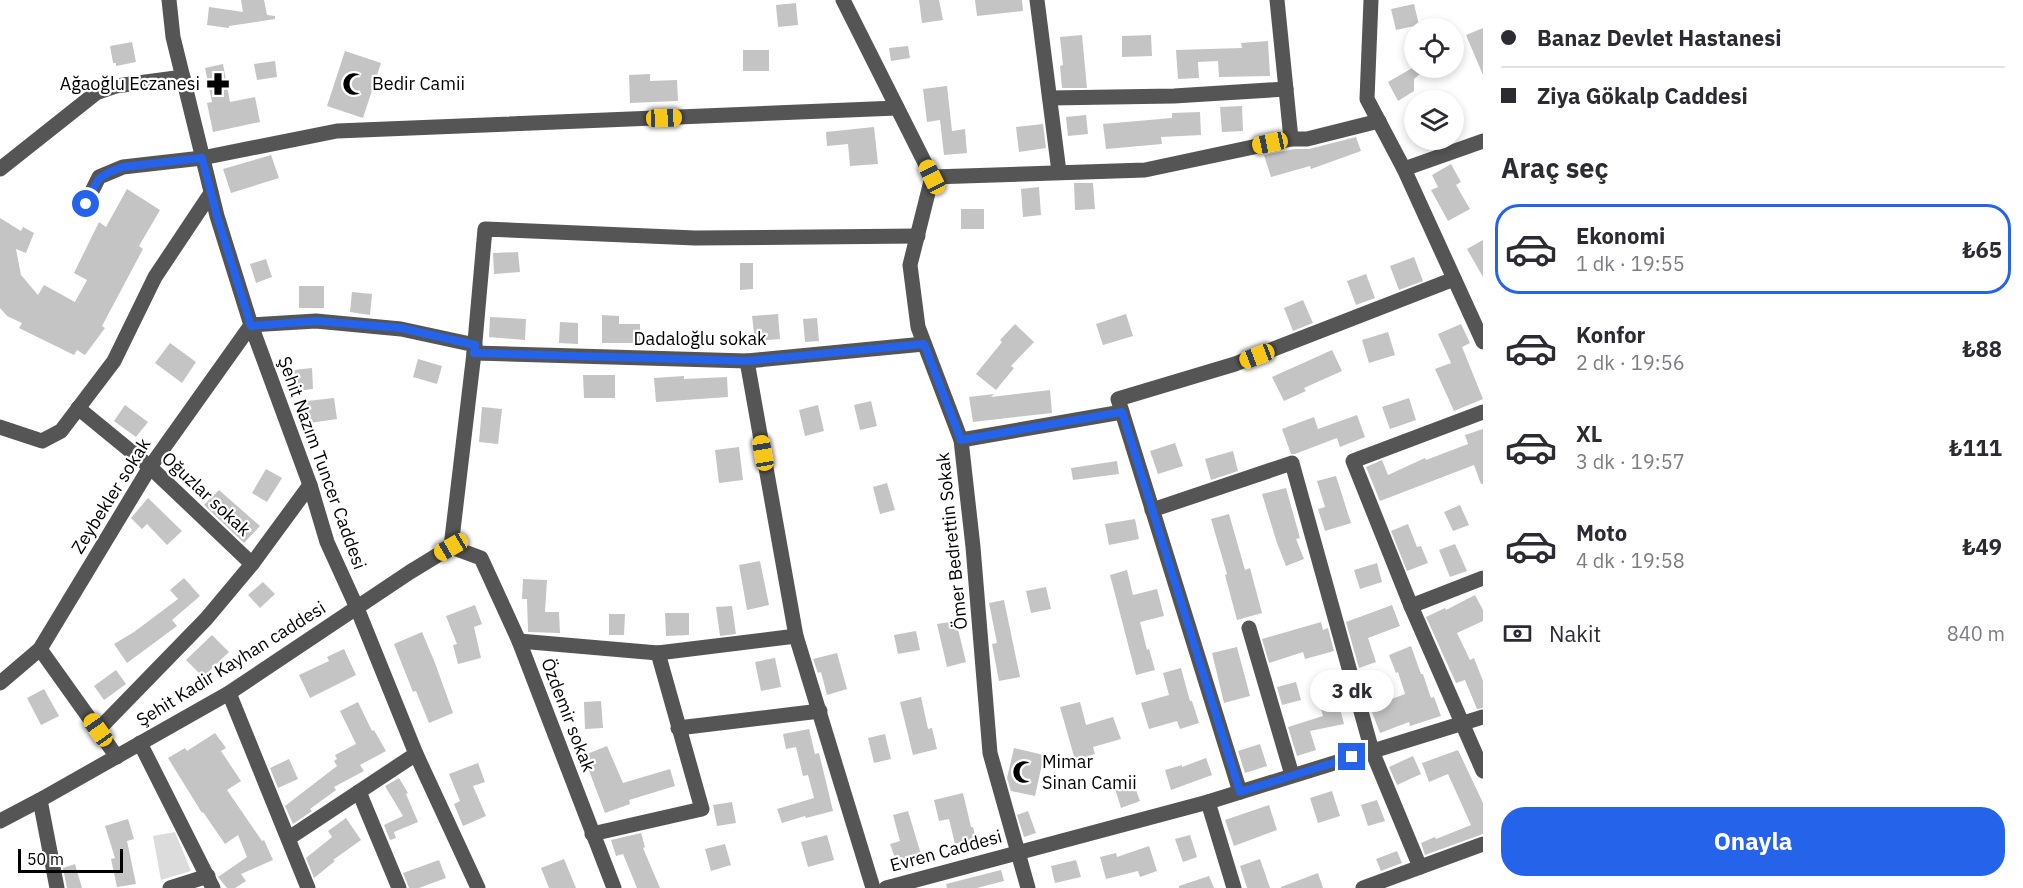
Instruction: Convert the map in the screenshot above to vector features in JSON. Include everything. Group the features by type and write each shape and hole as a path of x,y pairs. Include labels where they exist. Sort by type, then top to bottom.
{"street":[{"name":"Şehit Nazım Tuncer Caddesi","path":"169,0 173,37 202,158 251,326 310,484 327,542 475,887"},
{"path":"843,0 932,177 1145,170 1291,139 1307,139 1378,121"},
{"path":"1037,0 1059,172"},
{"path":"1277,0 1291,139"},
{"path":"1371,0 1367,99 1404,169 1483,342"},
{"path":"0,169 96,93 116,86 183,77"},
{"path":"1050,98 1174,96 1286,89"},
{"path":"86,204 99,177 123,167 202,158 337,131 897,108"},
{"path":"1404,169 1483,141"},
{"name":"Ömer Bedrettin Sokak","path":"932,177 910,265 918,327 961,440 973,546 990,753 1028,888"},
{"path":"0,427 42,441 61,431 114,361 154,278 211,193"},
{"path":"451,547 474,349 485,229 695,238 918,236"},
{"path":"1240,792 1118,399 1235,364 1454,279"},
{"name":"Dadaloğlu sokak","path":"251,326 316,321 401,328 474,349 747,361 924,344"},
{"name":"Zeybekler sokak","path":"0,683 40,649 150,467 251,326"},
{"path":"747,361 796,636 873,888"},
{"name":"Oğuzlar sokak","path":"78,408 150,467 252,564"},
{"path":"961,440 1122,412"},
{"path":"1483,412 1353,461 1483,771"},
{"path":"1152,510 1292,463 1372,751 1420,867"},
{"path":"98,730 206,619 252,564 310,484"},
{"name":"Özdemir sokak","path":"451,547 481,558 519,641 614,888"},
{"name":"Şehit Kadir Kayhan caddesi","path":"0,820 40,800 229,693 451,547"},
{"path":"1412,606 1483,578"},
{"path":"1249,628 1292,776"},
{"path":"519,641 658,653 796,636"},
{"path":"40,649 117,757"},
{"path":"592,834 702,809 658,653"},
{"path":"229,693 308,888"},
{"path":"678,728 820,711"},
{"name":"Evren Caddesi","path":"886,888 1208,802 1483,717"},
{"path":"140,743 210,882 170,888"},
{"path":"289,838 416,754"},
{"path":"359,792 399,888"},
{"path":"40,800 57,888"},
{"path":"1208,802 1234,888"},
{"path":"1363,888 1483,844"}],"shaded area":[{"path":"175,832 191,871 161,880 153,836"}],"building":[{"path":"241,0 264,0 267,15 275,16 275,19 229,26 229,28 207,25 209,7 243,12"},
{"path":"919,0 939,0 943,20 922,23"},
{"path":"975,0 1022,0 1023,11 977,16"},
{"path":"796,3 798,25 778,27 776,5"},
{"path":"1414,4 1417,18 1404,18 1404,28 1396,30 1391,9"},
{"path":"1483,28 1483,75 1466,35"},
{"path":"1082,35 1087,88 1062,88 1060,66 1063,65 1060,37"},
{"path":"1151,35 1152,56 1122,57 1122,36"},
{"path":"1268,41 1270,76 1219,77 1218,61 1198,62 1199,78 1178,79 1176,50 1242,48 1241,43"},
{"path":"132,42 136,62 116,66 116,63 113,63 110,46"},
{"path":"908,46 910,58 891,61 889,48"},
{"path":"743,50 769,50 769,71 743,71"},
{"name":"Bedir Camii","path":"345,51 381,63 363,118 327,106"},
{"path":"275,61 277,77 257,80 254,64"},
{"path":"223,64 230,102 255,97 260,122 213,132 207,103 212,102 205,68"},
{"path":"1404,73 1404,78 1415,78 1414,90 1404,90 1404,97 1398,101 1388,82"},
{"path":"650,74 650,81 677,80 678,101 630,103 629,75"},
{"path":"947,86 952,131 965,129 967,153 944,155 940,120 927,122 923,89"},
{"path":"1242,106 1243,131 1222,132 1220,107"},
{"path":"1200,112 1201,135 1161,137 1162,144 1106,149 1103,124 1172,118 1172,113"},
{"path":"1086,115 1088,134 1068,136 1066,117"},
{"path":"1043,124 1046,148 1019,152 1016,127"},
{"path":"874,127 878,164 850,166 848,144 827,146 826,132"},
{"path":"1356,137 1361,151 1311,169 1310,166 1271,177 1264,155 1295,149 1309,149"},
{"path":"271,155 279,178 231,193 223,169"},
{"path":"1451,164 1461,182 1456,185 1470,209 1448,221 1431,190 1438,187 1432,175"},
{"path":"1074,183 1093,183 1095,209 1075,210"},
{"path":"1039,187 1041,215 1023,217 1021,189"},
{"path":"127,189 160,210 139,246 143,249 102,326 105,328 85,355 77,350 74,355 19,328 22,323 7,316 0,308 0,218 21,231 23,227 34,233 26,253 16,249 21,275 38,295 44,285 75,302 87,280 74,273 99,222 106,227"},
{"path":"961,209 984,209 984,229 961,229"},
{"path":"1483,240 1483,277 1467,249"},
{"path":"518,252 520,272 494,274 493,253"},
{"path":"1414,257 1423,281 1399,290 1390,266"},
{"path":"266,259 272,277 256,283 250,264"},
{"path":"740,263 753,263 753,289 740,290"},
{"path":"1366,274 1375,298 1356,305 1347,281"},
{"path":"299,286 324,286 324,308 299,308"},
{"path":"352,292 372,294 370,315 350,312"},
{"path":"1303,300 1313,323 1293,331 1284,308"},
{"path":"778,314 780,339 755,341 752,316"},
{"path":"1126,314 1133,336 1103,345 1096,324"},
{"path":"602,315 619,316 619,324 640,324 640,343 602,343"},
{"path":"490,317 526,319 525,340 489,337"},
{"path":"817,318 819,341 805,342 803,319"},
{"path":"560,322 578,323 578,344 559,343"},
{"path":"1015,324 1034,342 1011,366 1014,368 996,390 976,374 1002,342 1000,340"},
{"path":"1461,324 1470,343 1462,347 1483,399 1454,411 1435,369 1451,363 1438,334"},
{"path":"1388,332 1395,355 1369,363 1362,340"},
{"path":"170,343 196,362 182,383 155,363"},
{"path":"1332,350 1342,371 1304,388 1306,391 1284,401 1272,377"},
{"path":"418,359 442,366 437,384 413,377"},
{"path":"312,368 313,389 296,391 294,370"},
{"path":"583,375 615,375 615,398 584,398"},
{"path":"684,376 684,379 727,377 728,397 656,402 654,378"},
{"path":"1050,390 1052,413 973,422 969,397 994,394 991,397"},
{"path":"334,398 337,419 309,423 307,401"},
{"path":"1409,398 1416,420 1390,429 1382,407"},
{"path":"871,401 877,426 860,430 854,405"},
{"path":"125,405 148,422 136,437 114,421"},
{"path":"818,405 824,431 805,436 799,410"},
{"path":"482,407 502,409 498,444 479,442"},
{"path":"1357,415 1365,437 1340,447 1337,438 1291,454 1282,429 1314,417 1318,429"},
{"path":"1483,429 1483,484 1481,484 1474,465 1380,501 1366,467 1382,460 1388,475 1425,458 1426,460 1468,444 1465,435"},
{"path":"1175,443 1183,466 1158,474 1150,451"},
{"path":"739,447 743,480 719,483 715,450"},
{"path":"1233,451 1238,471 1211,480 1205,459"},
{"path":"1117,461 1119,474 1073,480 1071,468"},
{"path":"266,469 282,478 267,502 252,493"},
{"path":"1336,476 1351,523 1325,531 1318,509 1325,507 1317,481"},
{"path":"887,483 895,510 880,514 873,487"},
{"path":"1286,488 1300,538 1296,539 1304,559 1286,566 1262,494"},
{"path":"219,490 260,526 244,543 204,505"},
{"path":"148,498 182,531 167,545 147,524 142,529 131,518"},
{"path":"1460,505 1469,525 1453,531 1444,512"},
{"path":"1229,514 1245,570 1250,568 1262,613 1237,620 1211,519"},
{"path":"1135,519 1139,539 1109,545 1105,524"},
{"path":"1408,524 1417,547 1421,546 1428,563 1407,571 1391,531"},
{"path":"1455,544 1467,571 1450,577 1439,550"},
{"path":"760,561 769,605 747,610 739,565"},
{"path":"1377,563 1382,582 1360,589 1354,570"},
{"path":"1127,570 1133,595 1157,589 1164,616 1140,622 1155,670 1136,675 1110,575"},
{"path":"184,578 200,596 172,620 177,626 127,663 114,644 178,599 170,590"},
{"path":"523,579 547,580 545,612 559,612 560,633 528,632 527,599 522,599"},
{"path":"263,582 275,594 260,608 248,595"},
{"path":"1046,587 1051,609 1031,613 1026,591"},
{"path":"1475,595 1483,610 1483,621 1457,633 1470,660 1474,658 1483,681 1483,708 1477,709 1465,680 1456,683 1426,617 1445,608 1446,610"},
{"path":"1004,600 1020,677 999,681 992,644 997,643 989,603"},
{"path":"475,605 482,624 474,627 481,658 458,664 453,645 457,644 446,616"},
{"path":"1392,605 1400,626 1368,638 1376,662 1359,668 1346,622"},
{"path":"732,606 736,634 720,636 716,607"},
{"path":"665,613 689,613 689,635 666,636"},
{"path":"609,614 625,614 624,635 609,635"},
{"path":"956,621 966,662 947,667 937,624"},
{"path":"1321,622 1323,630 1328,628 1334,651 1305,659 1303,652 1269,663 1262,639"},
{"path":"916,631 920,650 898,654 894,635"},
{"path":"422,632 453,713 429,723 416,691 413,692 394,644"},
{"path":"212,635 229,652 203,677 186,660"},
{"path":"1411,646 1431,698 1434,697 1441,716 1410,726 1409,722 1380,733 1370,707 1405,694 1398,672 1396,673 1389,655"},
{"path":"1237,647 1250,696 1224,703 1212,653"},
{"path":"344,649 356,675 310,698 299,675 329,661 327,657"},
{"path":"837,653 847,689 827,695 821,672 818,673 813,659"},
{"path":"775,658 781,687 761,691 755,662"},
{"path":"1181,668 1199,723 1180,729 1177,721 1149,729 1141,703 1169,695 1163,673"},
{"path":"116,670 126,684 104,700 94,686"},
{"path":"1296,682 1301,700 1282,705 1277,687"},
{"path":"44,689 59,716 41,725 27,698"},
{"path":"921,697 928,729 932,728 937,749 913,755 900,702"},
{"path":"601,701 603,728 585,729 584,702"},
{"path":"1338,701 1344,724 1310,731 1316,750 1297,756 1288,727 1323,716 1320,705"},
{"path":"358,702 372,731 374,730 386,751 360,765 364,771 334,787 336,790 293,824 285,806 337,766 334,761 337,759 335,755 356,744 340,711"},
{"path":"1080,702 1086,725 1113,717 1121,739 1093,747 1095,754 1075,760 1060,707"},
{"path":"809,729 815,754 819,753 833,811 782,823 777,809 814,798 808,775 803,776 796,747 786,749 783,734"},
{"path":"215,733 226,748 221,751 241,781 227,790 262,841 264,840 273,860 241,874 246,881 235,888 227,888 218,877 247,857 238,835 225,844 202,813 168,758 185,748 187,751"},
{"path":"885,734 891,759 874,763 868,738"},
{"path":"1260,744 1267,766 1245,773 1238,751"},
{"path":"607,746 623,783 670,769 675,786 629,800 630,804 605,813 588,768 592,766 587,754"},
{"name":"Mimar Sinan Camii","path":"1014,748 1044,755 1035,796 1011,791 1007,778"},
{"path":"1458,750 1483,803 1483,834 1425,855 1421,843 1471,825 1448,774 1429,782 1422,763"},
{"path":"1413,756 1421,774 1397,785 1389,767"},
{"path":"1206,758 1212,775 1171,790 1165,770 1182,765 1182,767"},
{"path":"289,759 298,779 278,788 270,768"},
{"path":"478,763 485,782 473,786 486,816 463,826 454,804 460,801 449,774"},
{"path":"399,778 408,793 406,794 418,822 394,832 396,838 390,840 384,825 403,816 385,786"},
{"path":"1132,779 1140,801 1121,808 1114,785"},
{"path":"1332,791 1340,816 1318,823 1310,798"},
{"path":"963,793 976,839 955,844 949,819 939,821 934,800"},
{"path":"1377,800 1385,821 1368,826 1361,805"},
{"path":"732,802 736,823 717,826 713,805"},
{"path":"1269,805 1277,830 1234,846 1225,820"},
{"path":"908,811 923,861 899,869 890,844 900,841 893,815"},
{"path":"1028,811 1036,833 1024,837 1017,815"},
{"path":"346,818 361,840 333,860 335,861 314,878 306,858 332,837 328,831"},
{"path":"128,819 134,839 127,841 136,884 117,887 111,859 115,858 105,826"},
{"path":"641,833 645,847 643,848 660,888 637,888 623,854 616,856 611,840"},
{"path":"827,835 834,860 808,867 801,842"},
{"path":"1190,835 1197,857 1183,862 1175,839"},
{"path":"725,844 731,865 711,871 705,849"},
{"path":"1149,846 1157,871 1140,877 1138,871 1106,879 1100,857 1116,853 1117,857"},
{"path":"1397,851 1402,863 1381,871 1376,859"},
{"path":"564,859 576,888 549,888 541,868"},
{"path":"1260,859 1270,888 1247,888 1240,866"},
{"path":"439,860 446,878 419,888 409,888 403,873"},
{"path":"1076,860 1081,877 1055,883 1051,866"},
{"path":"75,864 82,888 67,888 63,868"},
{"path":"1001,870 1004,881 977,888 947,888 946,884"},
{"path":"1318,873 1323,888 1281,888 1281,887"},
{"path":"1209,876 1214,888 1179,888 1179,886"}],"place":[{"name":"Ağaoğlu Eczanesi","path":"218,84"},
{"name":"Bedir Camii","path":"354,84"},
{"name":"Mimar Sinan Camii","path":"1024,772"}],"route":[{"path":"86,204 99,177 123,167 202,158 217,216 251,326 316,321 401,328 475,345 474,353 747,361 924,344 961,440 1122,412 1240,792 1352,757"}]}
